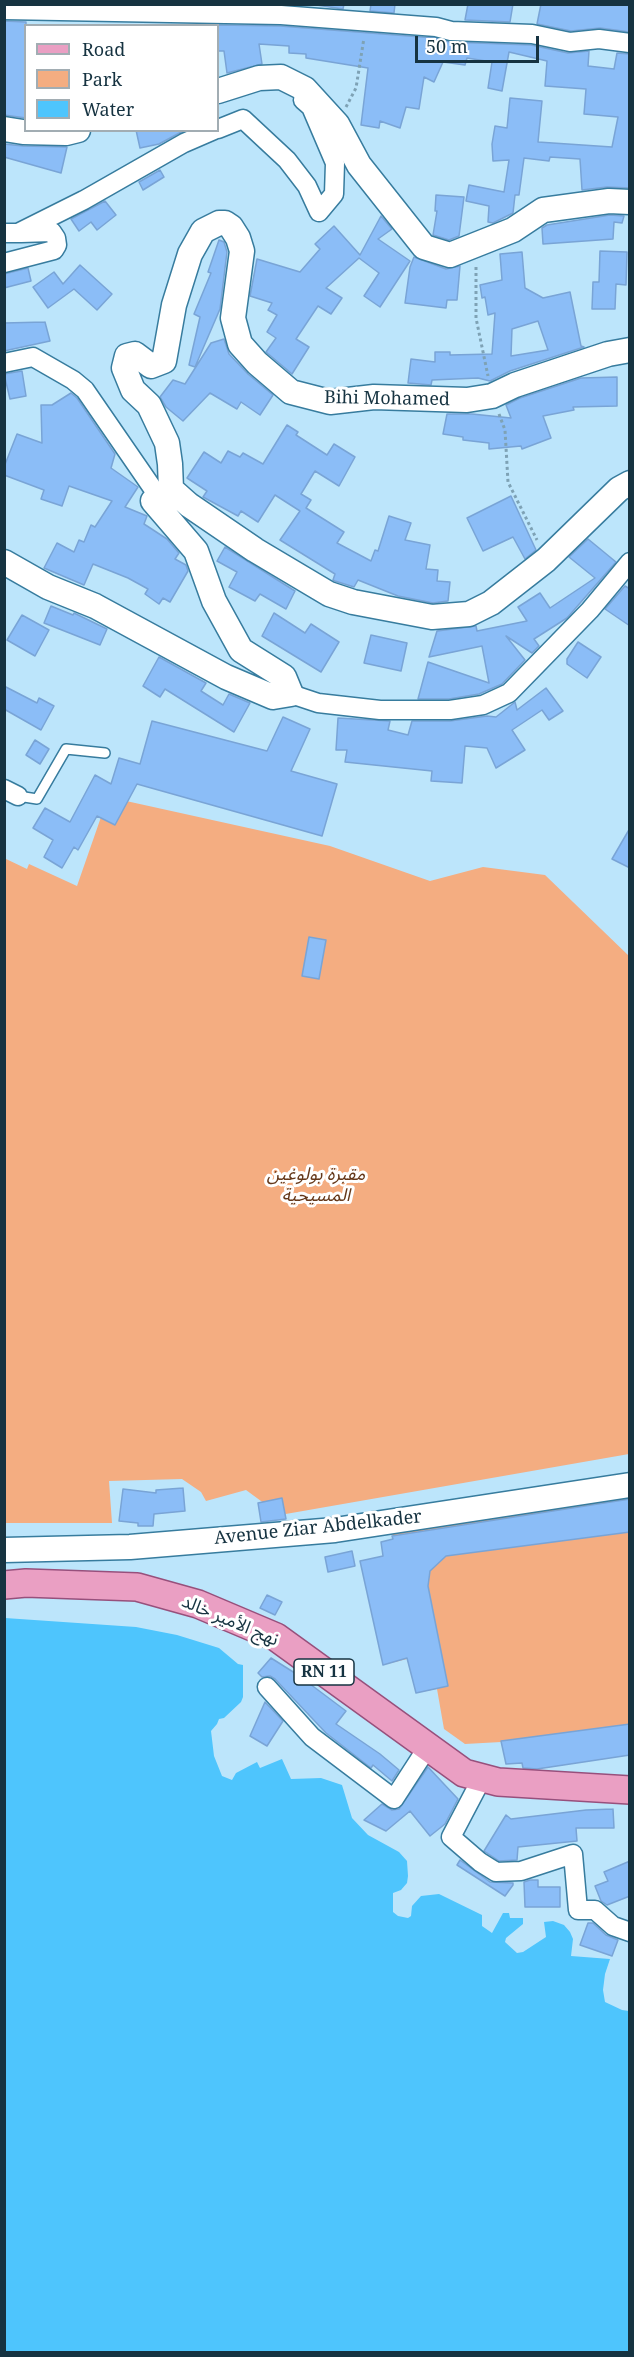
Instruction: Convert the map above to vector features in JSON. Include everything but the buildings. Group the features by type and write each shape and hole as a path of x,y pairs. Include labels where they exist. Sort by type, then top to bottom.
{"main road":[{"name":"نهج الأمير خالد","path":"4,1585 26,1583 137,1587 198,1604 276,1637 464,1773 498,1782 630,1790"}],"street":[{"path":"4,10 281,15 436,27 451,31 532,34 570,42 599,39 630,43"},
{"path":"219,129 243,119 287,160 307,186 319,212 334,194 335,163 311,107 281,77"},
{"path":"219,91 259,78 281,77 305,89 337,124 359,165 424,247 450,255 513,230 543,210 609,201 630,202"},
{"path":"4,129 24,130"},
{"path":"50,132 70,132"},
{"path":"11,233 84,200 184,143 211,132"},
{"name":"Bihi Mohamed","path":"164,493 170,464 167,443 148,405 133,390 124,368 128,356 135,354 151,366 164,361 174,305 190,254 203,231 219,223 225,223 231,227 242,251 233,318 240,344 256,363 291,392 330,402 374,398 467,400 492,396 515,385 608,354 630,350"},
{"path":"4,263 54,250 57,245 52,232 11,233"},
{"path":"4,363 33,357 73,380 85,390 164,493 189,505 255,550 329,594 353,602 432,617 469,614 491,603 546,560 619,489 630,483"},
{"path":"164,493 153,501 196,551 214,601 242,650 284,677 291,694"},
{"path":"4,562 48,587 95,606 226,677 273,697 291,694 318,703 380,710 450,710 483,705 509,693 590,610 630,562"},
{"name":"Avenue Ziar Abdelkader","path":"4,1550 130,1547 335,1530 630,1485"},
{"path":"267,1687 312,1737 394,1799 427,1748"},
{"path":"482,1778 451,1837 480,1862 496,1872 522,1871 573,1854 578,1911 595,1910 613,1926 630,1932"}],"lane":[{"path":"11,793 37,799 66,749 105,753"}],"path":[{"path":"337,124 356,88 366,22"}],"green space":[{"name":"مقبرة بولوغين المسيحية","path":"108,797 330,846 430,881 483,867 545,875 629,956 629,1454 280,1515 246,1490 206,1501 201,1492 182,1479 109,1481 112,1523 5,1523 4,858 27,869 29,864 77,886"},
{"path":"629,1495 629,1755 524,1771 522,1763 506,1764 501,1742 465,1744 444,1729 437,1689 416,1693 407,1659 383,1665 360,1561 383,1556 381,1542 393,1539 392,1531"}],"water":[{"path":"5,1618 136,1627 177,1635 219,1648 238,1664 243,1665 241,1702 224,1718 219,1719 211,1731 214,1756 222,1776 232,1780 236,1773 257,1762 260,1768 282,1759 291,1779 321,1778 342,1785 352,1818 368,1835 399,1852 407,1861 407,1883 401,1890 393,1893 393,1912 398,1916 408,1918 411,1916 412,1906 421,1896 439,1894 482,1915 482,1926 492,1933 503,1913 509,1913 510,1918 523,1918 523,1924 506,1938 505,1942 517,1953 523,1952 546,1937 544,1922 553,1921 564,1925 570,1932 573,1939 571,1956 610,1959 603,1990 605,2002 629,2011 629,2352 5,2352"}]}
